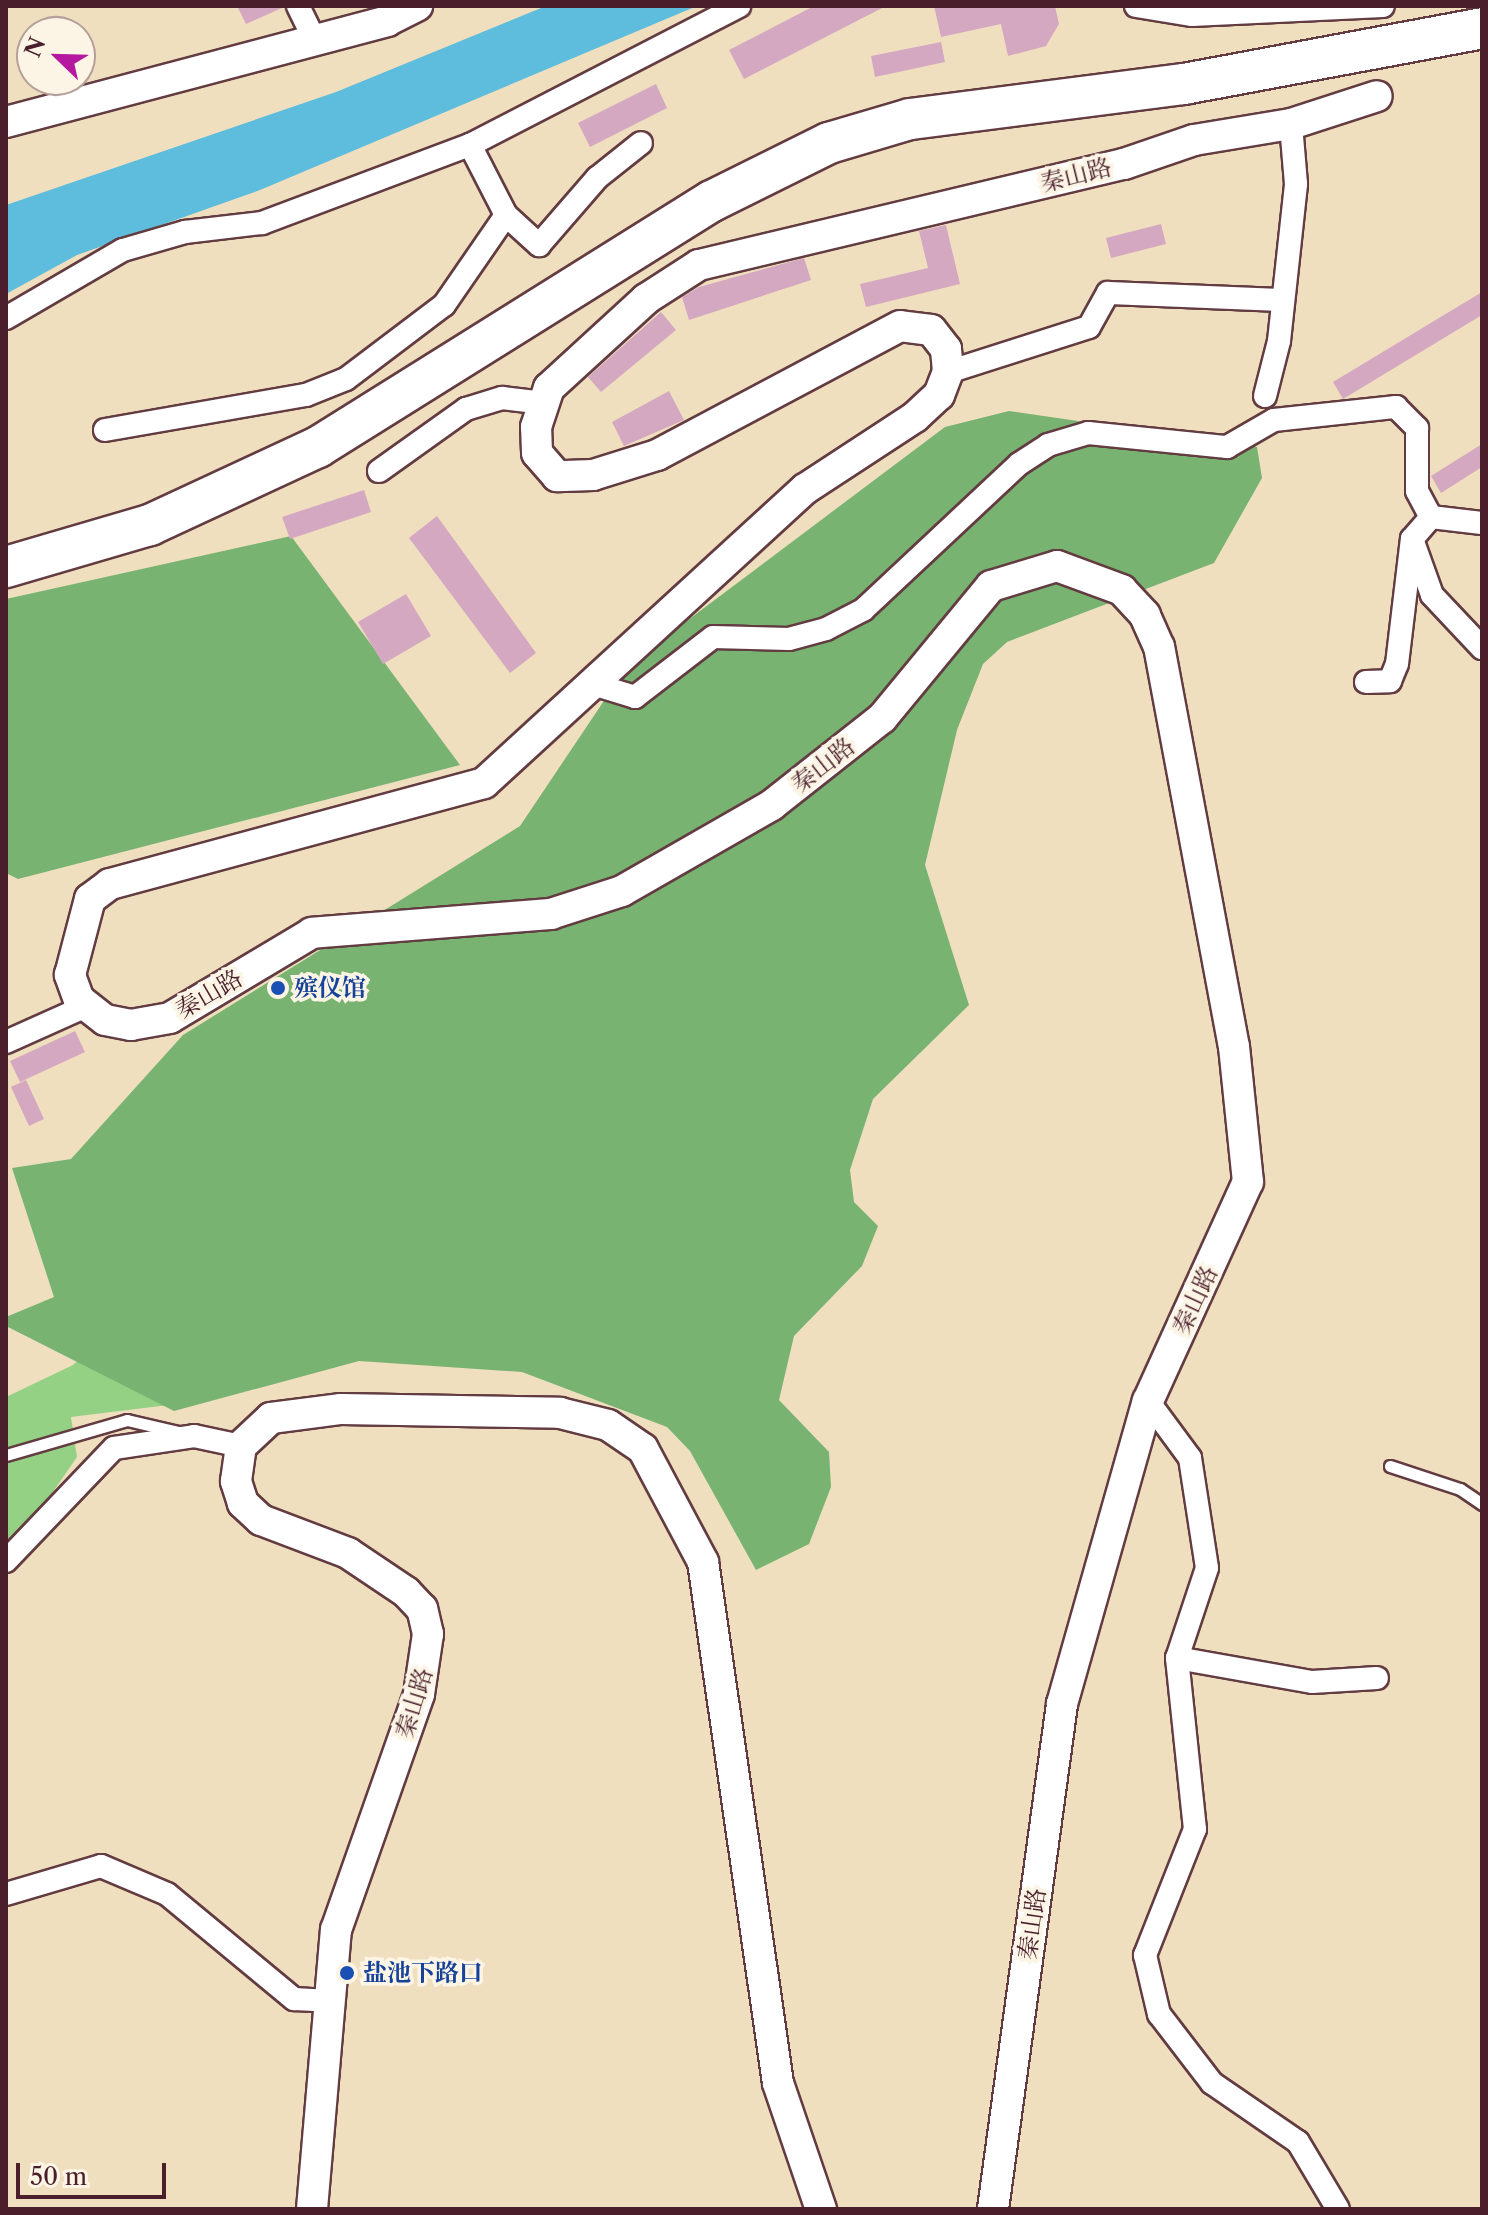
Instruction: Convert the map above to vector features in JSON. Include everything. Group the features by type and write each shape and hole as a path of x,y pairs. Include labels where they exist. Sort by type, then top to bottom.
{"highway":[{"path":"6,548 144,508 309,431 704,185 822,126 906,102 1243,56 1479,6"},
{"path":"6,567 150,525 318,447 712,201 829,143 910,119 1200,82 1482,28"}],"main road":[{"path":"7,124 315,41 417,6"},
{"name":"秦山路","path":"948,372 946,349 931,330 900,326 657,455 593,475 557,476 537,453 549,388 646,299 699,265 1124,164 1194,140 1291,124 1377,96"},
{"path":"86,1006 70,975 77,939 90,899 110,884 484,783 596,685 805,489 915,417 939,395 948,372"},
{"name":"秦山路","path":"86,1006 131,1025 170,1018 312,933 551,914 622,891 772,805 882,718 991,586 1057,566 1091,573 1122,590 1159,647 1234,1047 1248,1182 1148,1401 1062,1704 993,2209"},
{"path":"241,1446 271,1418 341,1409 560,1413 608,1425 643,1449 703,1562 778,2083 821,2209"},
{"name":"秦山路","path":"241,1446 236,1481 252,1513 378,1570 422,1609 428,1634 419,1694 336,1930 312,2209"}],"street":[{"path":"298,6 315,41"},
{"path":"6,318 123,250 185,232 262,223 470,145 739,6"},
{"path":"1136,6 1192,15 1383,6"},
{"path":"1265,396 1282,300 1296,184 1291,124"},
{"path":"470,145 506,215 539,245 597,178 641,143"},
{"path":"105,430 306,395 346,379 444,305 506,215"},
{"path":"948,372 1089,327 1108,293 1282,300"},
{"path":"379,471 466,409 502,398 544,403"},
{"path":"596,685 635,697 713,637 789,639 826,629 863,610 1019,464 1048,445 1088,433 1227,447 1274,420 1396,407 1417,428 1417,491 1431,517"},
{"path":"1431,517 1482,523"},
{"path":"1366,682 1390,681 1397,664 1412,539 1431,517"},
{"path":"1412,539 1432,595 1482,648"},
{"path":"6,1042 86,1006"},
{"path":"1148,1401 1190,1458 1207,1568 1177,1658 1195,1829 1145,1955 1159,2014 1212,2083 1298,2142 1338,2209"},
{"path":"6,1561 114,1448 194,1436 241,1446"},
{"path":"1177,1658 1312,1682 1377,1678"},
{"path":"6,1894 101,1866 167,1894 294,1999 330,2001"}],"lane":[{"path":"6,1455 127,1420 194,1436"},
{"path":"1390,1466 1460,1489 1482,1504"}],"green space":[{"path":"1009,411 1257,447 1262,478 1214,563 1007,642 983,664 957,730 925,865 969,1005 873,1099 850,1170 854,1202 878,1226 862,1266 794,1336 779,1400 829,1452 831,1487 809,1544 756,1570 690,1451 667,1427 522,1372 359,1361 174,1411 6,1326 6,1317 54,1297 12,1168 71,1159 183,1035 520,826 628,665 945,427"},
{"path":"291,536 460,765 18,879 6,873 6,599"},
{"path":"267,1198 185,1403 71,1417 77,1457 6,1560 6,1397 73,1365"}],"water":[{"path":"546,6 697,6 260,190 77,255 6,294 6,205 336,92"}],"building":[{"path":"237,6 284,6 284,7 246,24"},
{"path":"814,6 886,6 744,79 729,50"},
{"path":"934,6 1055,6 1059,24 1046,46 1008,56 1001,24 941,37"},
{"path":"941,42 945,62 875,77 871,56"},
{"path":"656,84 667,108 590,147 578,123"},
{"path":"1161,224 1166,244 1111,258 1106,238"},
{"path":"946,225 960,284 866,307 860,284 928,268 919,231"},
{"path":"804,258 811,280 689,320 682,297 699,287"},
{"path":"1482,292 1482,315 1343,399 1333,382"},
{"path":"661,312 676,330 601,392 588,377"},
{"path":"669,391 684,420 624,446 612,422"},
{"path":"1482,444 1482,467 1441,493 1431,476"},
{"path":"364,490 371,512 290,539 282,517"},
{"path":"437,516 536,653 510,673 409,538"},
{"path":"406,594 431,636 383,664 358,622"},
{"path":"75,1031 85,1052 20,1082 10,1061"},
{"path":"26,1080 44,1119 29,1126 11,1087"}],"place":[{"name":"殡仪馆","path":"278,988"},
{"name":"盐池下路口","path":"347,1973"}]}
